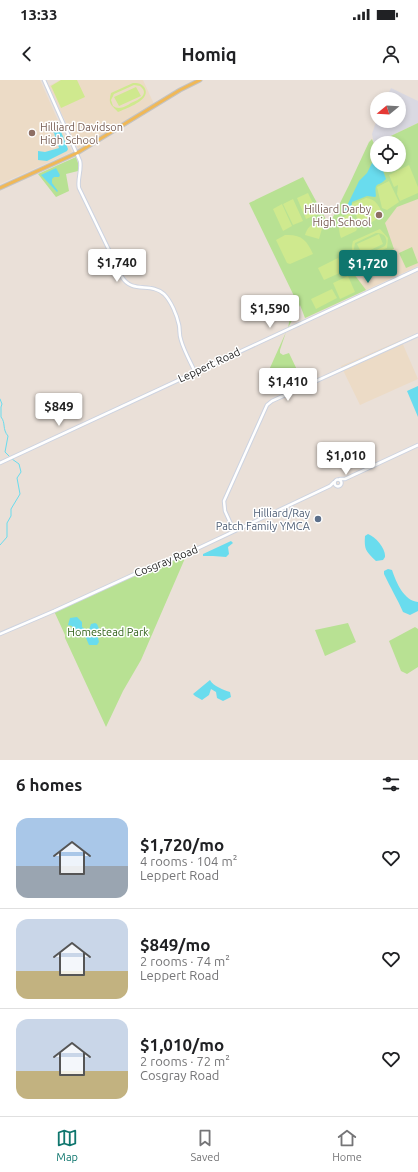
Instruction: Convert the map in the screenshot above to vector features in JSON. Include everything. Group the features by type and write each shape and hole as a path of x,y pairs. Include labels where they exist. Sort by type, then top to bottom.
{"main road":[{"path":"44,80 81,164 78,182 79,188 123,279 132,286 154,288 162,292 166,297 177,320 181,341 195,372"},
{"path":"0,188 77,153 180,90 200,80"},
{"name":"Leppert Road","path":"0,463 418,269"},
{"path":"234,531 225,511 224,501 267,405 418,335"},
{"path":"355,474 340,486 335,484 336,479 345,479 355,474 418,445"},
{"name":"Cosgray Road","path":"0,634 150,567 180,556 335,484"}],"shaded area":[{"name":"Hilliard Davidson High School","path":"0,80 40,80 72,152 0,184"},
{"path":"60,80 143,80 154,104 78,149 49,86"},
{"path":"391,88 399,92 389,92"},
{"path":"406,95 418,101 418,123 391,136 372,136 374,128 406,128"},
{"name":"Hilliard Darby High School","path":"418,123 418,266 305,318 370,154 370,172 406,172 406,136 391,136"},
{"path":"401,340 418,379 360,405 341,366"}],"green space":[{"path":"61,80 77,80 85,97 61,108 51,86"},
{"path":"133,83 142,85 146,92 142,100 118,112 112,106 110,102 111,93","holes":["134,85 140,86 144,92 140,98 122,108 113,106 111,100 114,94"]},
{"path":"136,87 141,96 119,106 114,97"},
{"path":"418,123 418,199 397,207 385,223 394,249 351,270 366,290 305,318 300,305 288,328 294,296 249,203 303,177 329,225 370,141 370,172 406,172 406,136 391,136"},
{"path":"76,157 78,171 66,174 69,191 56,197 38,174"},
{"path":"409,165 418,187 418,193 400,201 397,194 398,185 394,187 389,175 395,172 406,172 406,166"},
{"path":"389,181 399,202 387,210 382,208 377,187"},
{"path":"308,193 318,214 306,219 297,198"},
{"path":"366,198 373,200 379,206 383,215 364,227 360,226 352,204"},
{"path":"293,199 303,221 293,225 283,204"},
{"path":"282,204 292,226 283,231 273,209"},
{"path":"350,213 357,229 356,231 341,238 339,227 341,220"},
{"path":"312,225 323,225 319,239 305,235"},
{"path":"380,229 388,238 387,248 360,260 352,250 353,241","holes":["379,233 385,236 385,246 364,256 357,255 354,249 355,243"]},
{"path":"379,234 383,244 362,254 357,244"},
{"path":"285,235 291,235 303,239 313,254 290,264 287,263 276,240"},
{"path":"412,247 418,263 406,268 399,253"},
{"path":"338,258 344,271 324,280 318,268"},
{"path":"348,276 355,292 340,299 333,283"},
{"path":"332,289 337,298 316,309 311,299"},
{"path":"286,332 280,353 283,355 289,353 299,377 283,384 280,383 276,376 273,375 267,378 261,388"},
{"name":"Homestead Park","path":"186,556 141,660 123,691 106,727 54,611 150,567"},
{"path":"348,623 356,642 325,656 315,630"},
{"path":"415,627 418,629 418,667 407,674 401,671 389,641"}],"water":[{"path":"55,121 58,124 68,149 67,151 47,161 38,160 38,151 45,152 59,148 54,133 49,127 50,123"},
{"path":"370,167 370,172 384,172 386,179 376,186 375,197 367,196 352,202 351,209 344,212 359,181 367,173"},
{"path":"56,168 60,175 59,177 54,177 52,179 52,183 58,191 57,192 41,175"},
{"path":"418,386 418,417 407,391"},
{"path":"368,534 380,544 384,550 385,557 383,560 376,561 366,550 365,536"},
{"path":"231,541 233,543 228,547 229,554 226,557 203,556 203,554"},
{"path":"388,569 392,570 398,585 405,595 413,601 418,602 418,611 410,615 403,612 384,574 384,571"},
{"path":"77,617 82,622 82,627 86,630 89,630 91,624 97,624 100,631 98,638 99,642 97,645 89,645 83,631 81,630 74,632 72,626 68,625 70,618"},
{"path":"210,680 216,686 230,692 231,697 223,701 217,698 216,692 211,689 209,695 202,700 193,694"}],"waterway":[{"path":"0,399 2,404 1,417 8,436 5,452 10,457"},
{"path":"0,545 7,537 7,523 11,516 11,509 20,494 17,478 21,472 19,464 12,459"}],"place":[{"name":"Hilliard Davidson High School","path":"32,133"},
{"name":"Hilliard Darby High School","path":"379,215"},
{"name":"Hilliard/Ray Patch Family YMCA","path":"318,519"}]}
